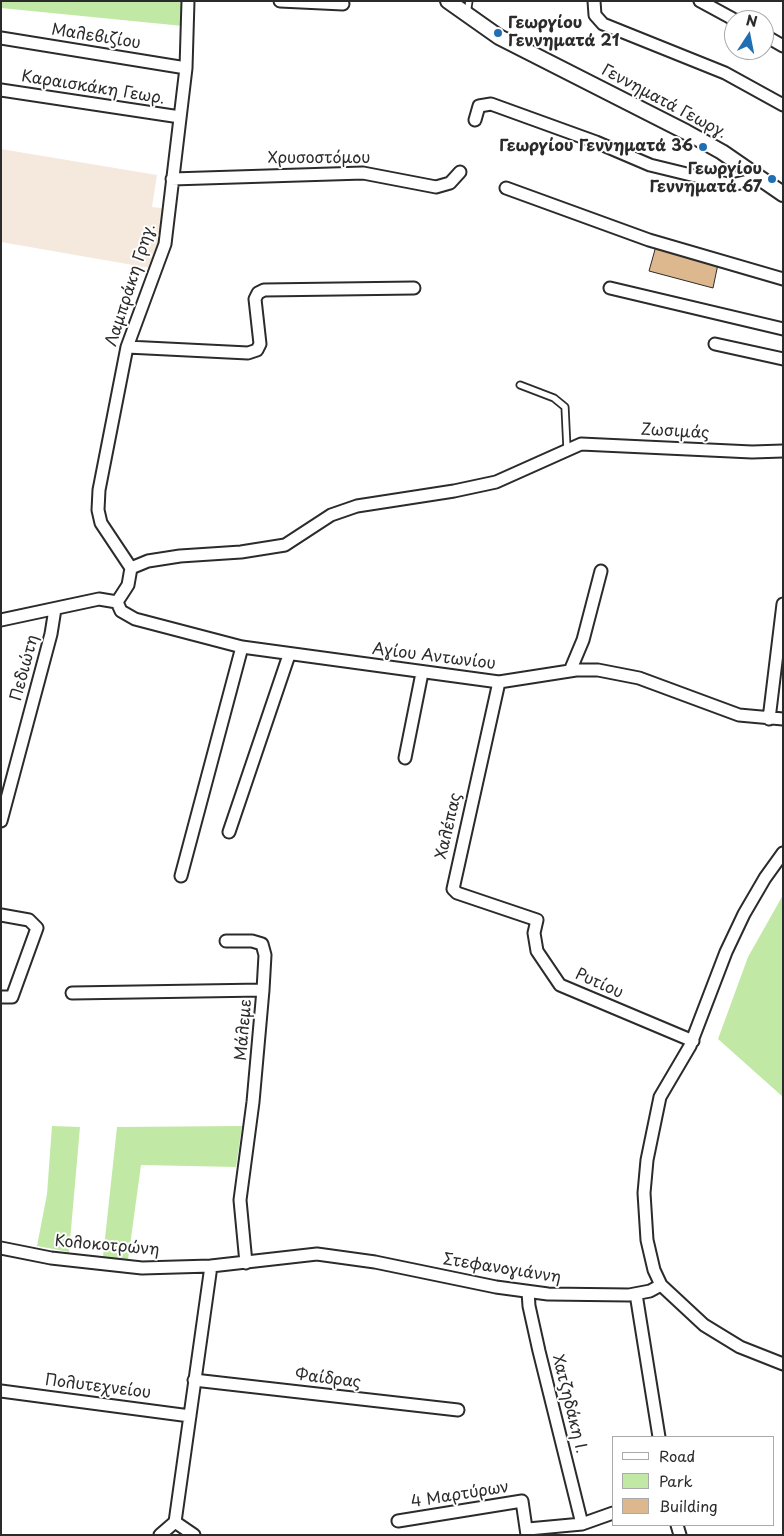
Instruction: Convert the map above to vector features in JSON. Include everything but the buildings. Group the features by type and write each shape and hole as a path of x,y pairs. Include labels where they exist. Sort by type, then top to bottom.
{"street":[{"name":"Λαμπράκη Γρηγ.","path":"131,568 104,528 98,507 105,451 127,347 165,244 186,68 188,1"},
{"path":"280,1 343,4"},
{"name":"Γεννηματά Γεωργ.","path":"448,1 468,8 499,37 533,56 686,132 722,152 783,194"},
{"path":"700,1 724,14"},
{"path":"594,5 595,15 603,24 724,74 783,105"},
{"name":"Μαλεβιζίου","path":"1,38 186,68"},
{"name":"Καραισκάκη Γεωρ.","path":"1,90 180,117"},
{"path":"475,120 479,106 491,104 659,168 732,185 760,178"},
{"name":"Χρυσοστόμου","path":"172,179 362,173 436,187 450,183 460,172"},
{"path":"506,188 648,240 783,279"},
{"path":"127,347 248,353 257,350 260,344 255,299 258,293 264,290 414,288"},
{"path":"610,288 783,329"},
{"path":"715,344 783,359"},
{"name":"Ζωσιμάς","path":"131,568 148,561 180,556 278,547 296,539 331,515 357,506 454,492 496,482 567,449 590,443 752,452 783,451"},
{"path":"1,620 99,599 117,602 128,585 131,568"},
{"path":"570,672 583,640 601,572"},
{"name":"Αγίου Αντωνίου","path":"117,602 120,611 135,619 242,647 288,655 499,682 598,670 630,676 730,712 769,719 783,719"},
{"path":"769,719 783,604"},
{"name":"Πεδιώτη","path":"1,821 51,634 54,609"},
{"path":"181,876 242,647"},
{"path":"229,832 288,655"},
{"path":"405,758 422,673"},
{"name":"Χαλέπας","path":"499,682 453,889 457,893 537,920"},
{"path":"783,853 765,878 744,914 726,952 693,1041 663,1090 647,1160 644,1193 647,1240 654,1270 661,1285 704,1325 740,1347 783,1364"},
{"path":"1,915 34,922 36,930 12,997 1,997"},
{"name":"Ρυτίου","path":"537,920 534,933 537,951 560,984 693,1041"},
{"path":"226,941 252,941 262,944 265,955 263,990"},
{"name":"Μάλεμε","path":"72,993 263,990 253,1102 240,1200 246,1262"},
{"name":"Κολοκοτρώνη","path":"1,1249 51,1258 142,1268 211,1266"},
{"name":"Στεφανογιάννη","path":"211,1266 296,1255 331,1255 528,1292 566,1296 636,1294 661,1285"},
{"path":"160,1535 176,1522 211,1266"},
{"name":"Χατζηδάκη Ι.","path":"528,1292 529,1306 539,1351 582,1524"},
{"path":"636,1294 659,1436"},
{"name":"Φαίδρας","path":"194,1380 458,1410"},
{"name":"Πολυτεχνείου","path":"1,1391 190,1416"},
{"name":"4 Μαρτύρων","path":"398,1521 522,1501 528,1532"},
{"path":"528,1532 582,1524 612,1512"},
{"path":"176,1522 194,1535"}],"lane":[{"path":"520,386 554,398 565,407 567,449"}],"shaded area":[{"path":"1,149 157,175 152,207 162,208 165,218 162,237 150,268 1,242"}],"green space":[{"path":"1,1 184,1 183,26 1,8"},
{"path":"783,895 783,1097 718,1039 748,957"},
{"path":"52,1126 80,1127 69,1252 37,1246 47,1194"},
{"path":"242,1126 236,1167 141,1165 128,1260 103,1257 117,1127"}],"place":[{"name":"Γεωργίου Γεννηματά 21","path":"498,33"},
{"name":"Γεωργίου Γεννηματά 36","path":"703,147"},
{"name":"Γεωργίου Γεννηματά 67","path":"772,179"}]}
